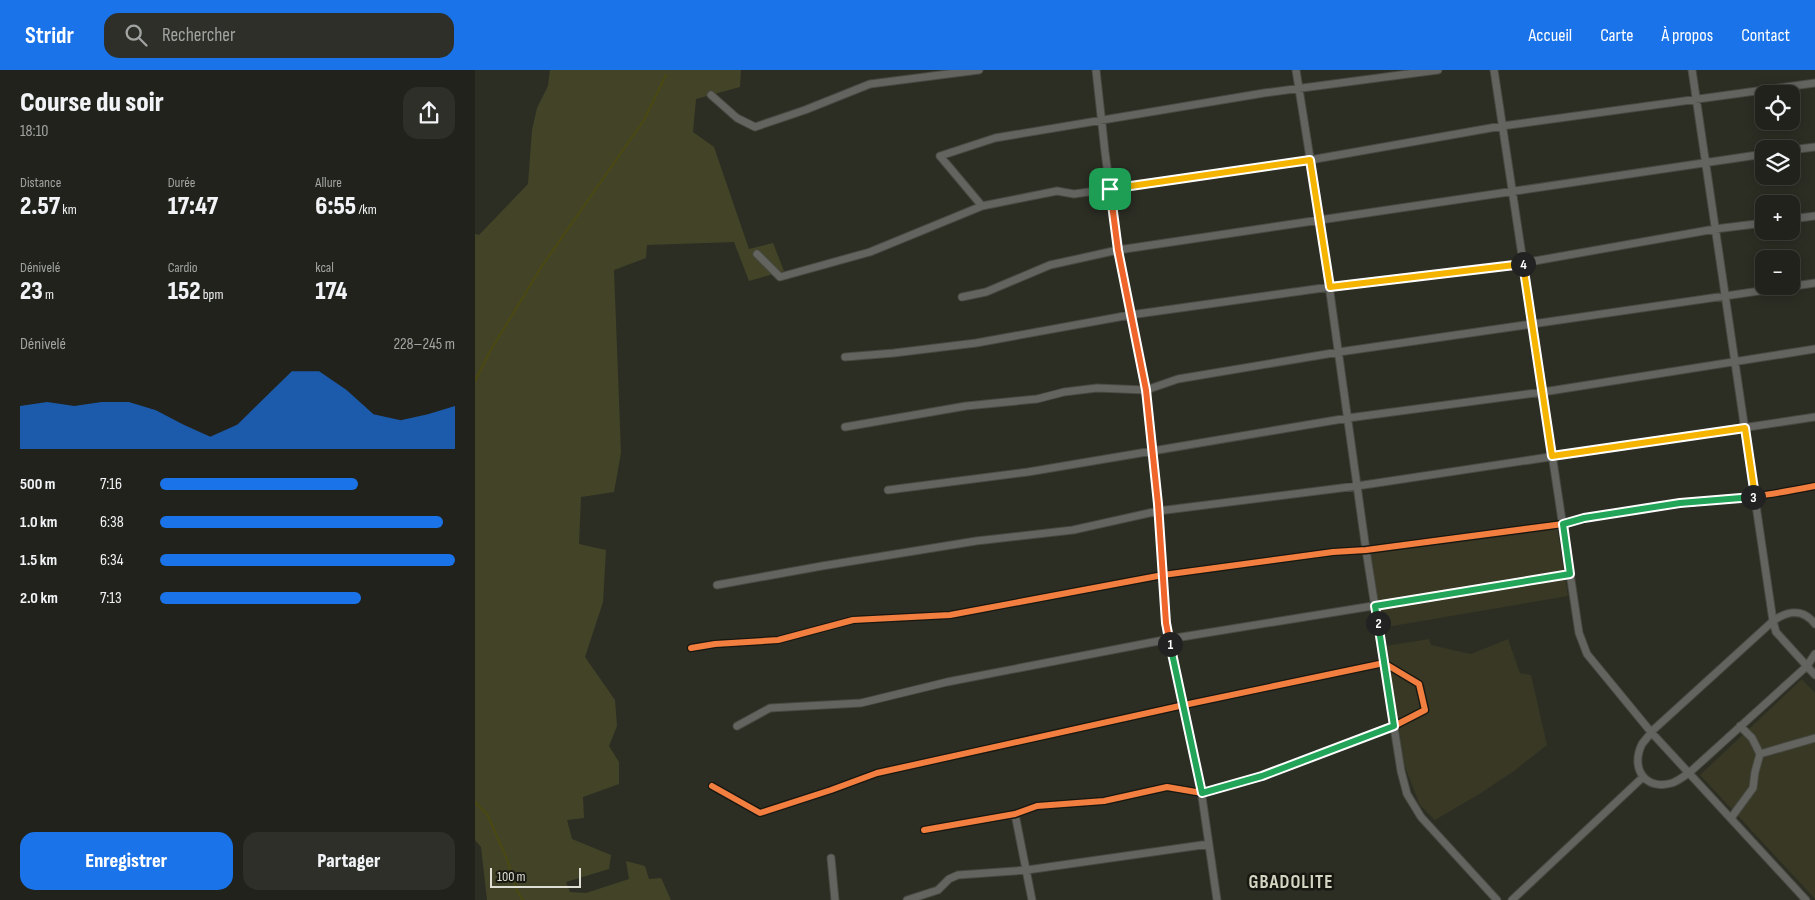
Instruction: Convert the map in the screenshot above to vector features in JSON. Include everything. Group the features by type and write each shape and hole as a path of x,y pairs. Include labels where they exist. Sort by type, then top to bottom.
{"street":[{"path":"711,95 737,118 755,127 805,110 870,84 979,70"},
{"path":"1097,70 1118,250 1146,390 1159,511 1166,623 1202,793 1217,900"},
{"path":"1296,70 1321,221 1366,550 1401,771 1407,794 1421,817 1497,900"},
{"path":"983,206 940,156 995,138 1298,89 1438,70"},
{"path":"1493,70 1579,633 1587,654 1651,732 1806,900"},
{"path":"1692,70 1773,621 1776,632 1815,675"},
{"path":"757,254 779,278 870,252 983,206 1057,191 1074,194 1110,189 1310,160 1502,126 1815,83"},
{"path":"1800,149 1815,147"},
{"path":"962,296 985,292 1050,265 1118,250 1755,155"},
{"path":"1800,218 1815,216"},
{"path":"845,357 976,343 1130,315 1330,287 1523,263 1715,229 1755,224"},
{"path":"845,426 966,406 1037,399 1064,392 1097,388 1146,390 1179,379 1339,352 1815,283"},
{"path":"888,490 1029,472 1348,418 1543,392 1815,348"},
{"path":"717,585 976,540 1073,530 1159,511 1357,486 1815,417"},
{"path":"691,648 715,644 777,640 853,620 950,615 1163,575 1563,524 1584,518 1680,503 1755,496 1815,486"},
{"path":"737,726 770,708 861,704 947,682 1169,639 1570,574"},
{"path":"1815,624 1810,617 1798,613 1783,614 1773,621 1651,732 1642,745 1638,762 1639,771 1643,777 1651,783 1662,785 1674,782 1689,773 1807,666 1815,654"},
{"path":"712,786 760,813 877,773 1183,705 1384,663 1419,684 1425,710 1394,726 1262,776 1202,793 1167,787 1104,801 1037,806 1015,814 924,830"},
{"path":"1731,818 1753,788 1760,754 1752,738 1740,726"},
{"path":"1760,754 1815,738"},
{"path":"1512,900 1643,777"},
{"path":"1015,814 1032,900"},
{"path":"907,900 926,898 958,875 1027,870 1209,844"},
{"path":"831,858 835,900"}],"shaded area":[{"path":"550,70 741,70 740,87 696,99 693,132 714,147 749,249 773,243 784,271 749,281 734,242 647,245 646,258 614,270 621,453 614,492 581,497 579,544 606,550 603,602 585,657 615,700 617,726 609,746 619,762 619,784 583,797 584,818 567,820 572,839 611,855 609,869 566,882 570,892 586,893 629,879 626,861 645,866 649,879 661,878 671,900 487,900 481,847 475,840 475,234 479,235 528,184 532,130 537,108 548,86"},
{"path":"1557,527 1568,596 1381,628 1370,553"},
{"path":"1429,639 1431,645 1471,654 1508,639 1520,673 1531,675 1547,745 1514,771 1435,820 1420,805 1405,767 1386,646"},
{"path":"1802,679 1815,693 1815,899 1700,775"}],"waterway":[{"path":"475,381 489,353 542,266 644,120 666,75"},
{"path":"475,802 487,814 507,859 517,891 523,900"}],"cycle path":[{"path":"691,648 715,644 778,640 853,620 950,615 1163,575 1563,524 1610,513 1763,495 1815,486"},
{"path":"712,786 760,813 877,773 1384,663 1419,684 1425,710 1394,726 1262,776 1202,793 1167,787 1104,801 1037,806 1015,814 924,830"}],"district":[{"name":"GBADOLITE","path":"1291,882"}],"route":[{"path":"1310,160 1330,287 1523,263 1552,456 1745,428 1755,496 1680,503 1584,518 1563,524 1570,574 1375,606 1394,726 1262,776 1202,793 1166,623 1158,504 1146,390 1118,250 1110,189 1310,160"}]}
